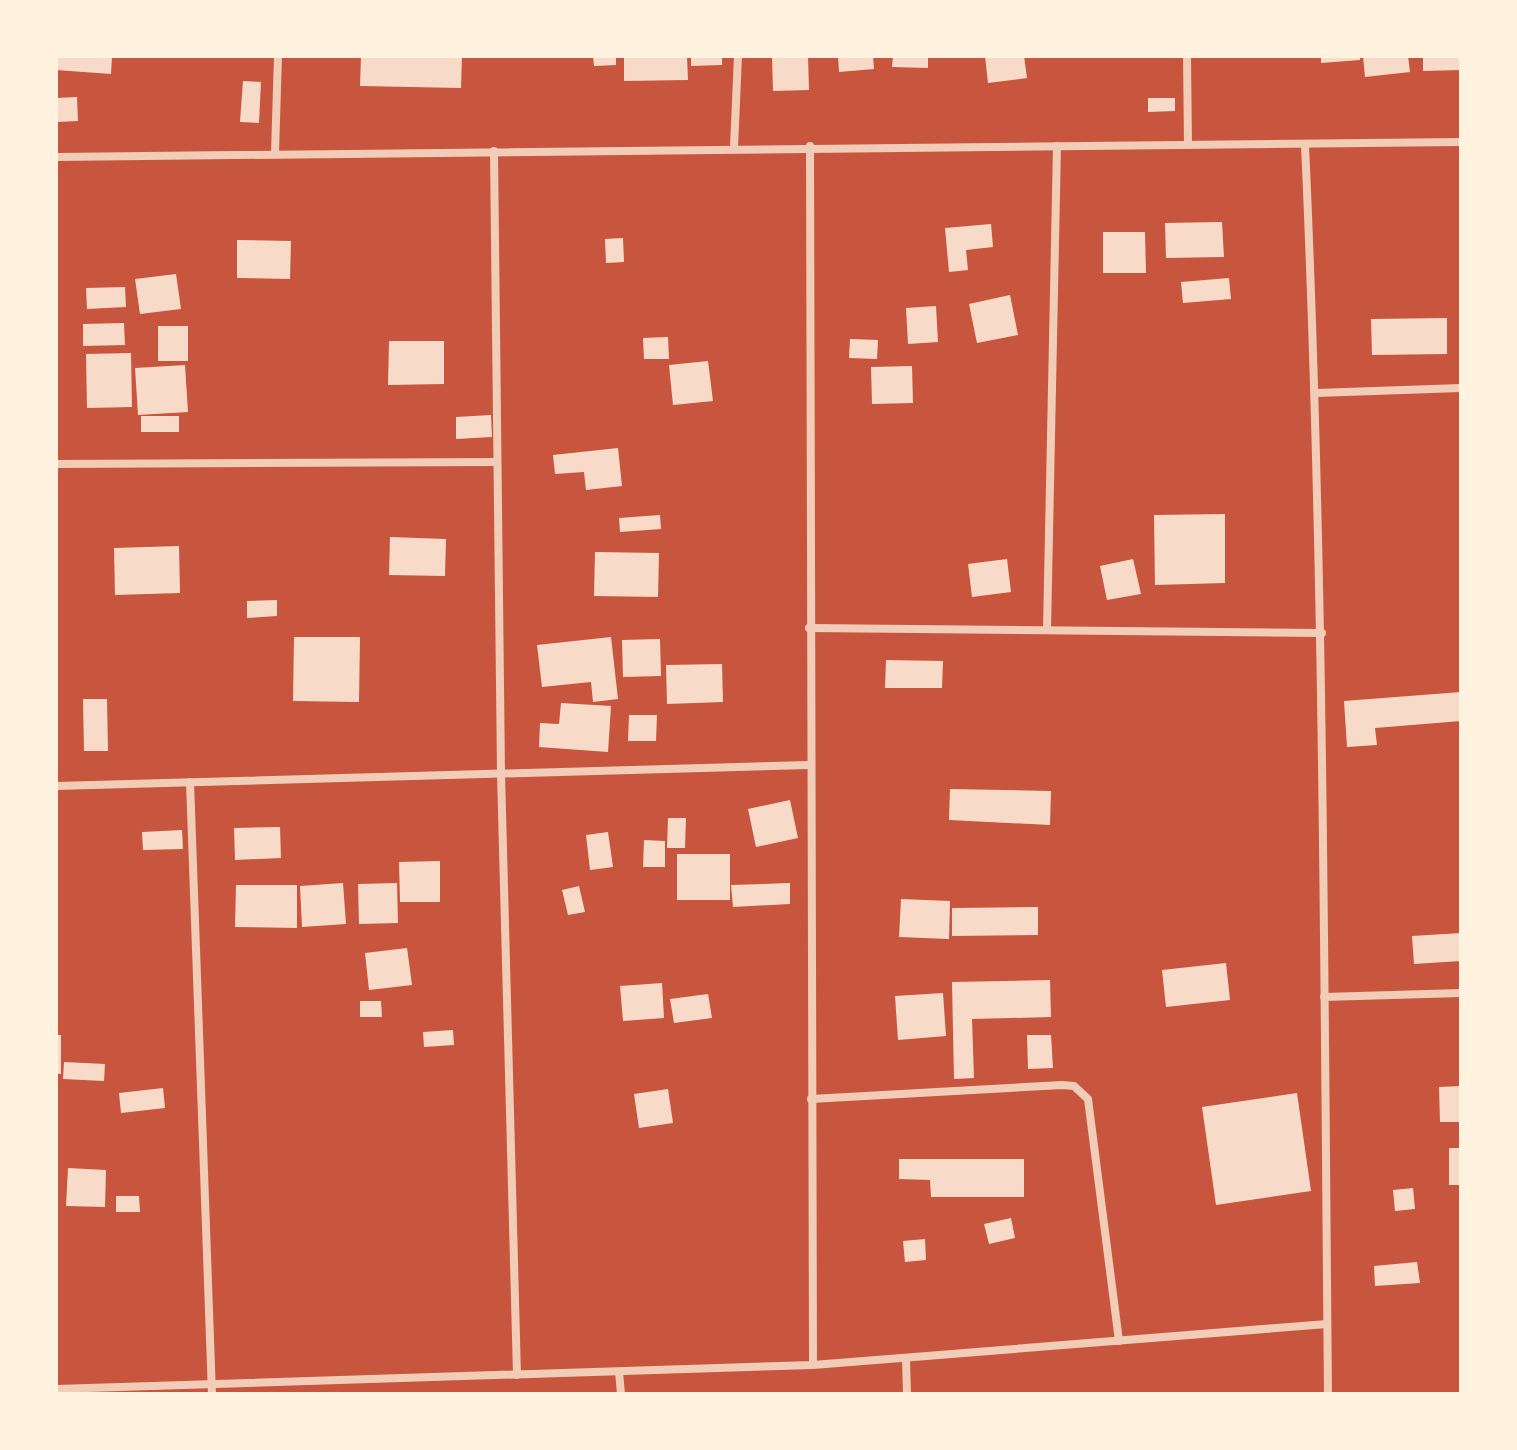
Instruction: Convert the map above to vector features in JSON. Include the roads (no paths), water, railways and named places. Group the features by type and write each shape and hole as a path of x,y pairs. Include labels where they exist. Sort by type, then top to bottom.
{"street":[{"path":"275,153 278,56"},
{"path":"734,147 738,56"},
{"path":"1187,56 1188,145"},
{"path":"56,157 810,146 1461,142"},
{"path":"1305,145 1322,633 1328,1394"},
{"path":"810,146 809,765 813,1365"},
{"path":"1047,630 1057,146"},
{"path":"494,151 501,774 517,1375"},
{"path":"1316,393 1461,388"},
{"path":"56,464 497,462"},
{"path":"809,628 1322,633"},
{"path":"56,786 809,765"},
{"path":"190,782 212,1390"},
{"path":"1324,997 1461,993"},
{"path":"811,1099 1062,1085 1082,1091 1088,1099 1119,1341"},
{"path":"56,1389 212,1390 813,1365 1327,1324"},
{"path":"906,1359 907,1394"},
{"path":"619,1372 621,1394"}]}
